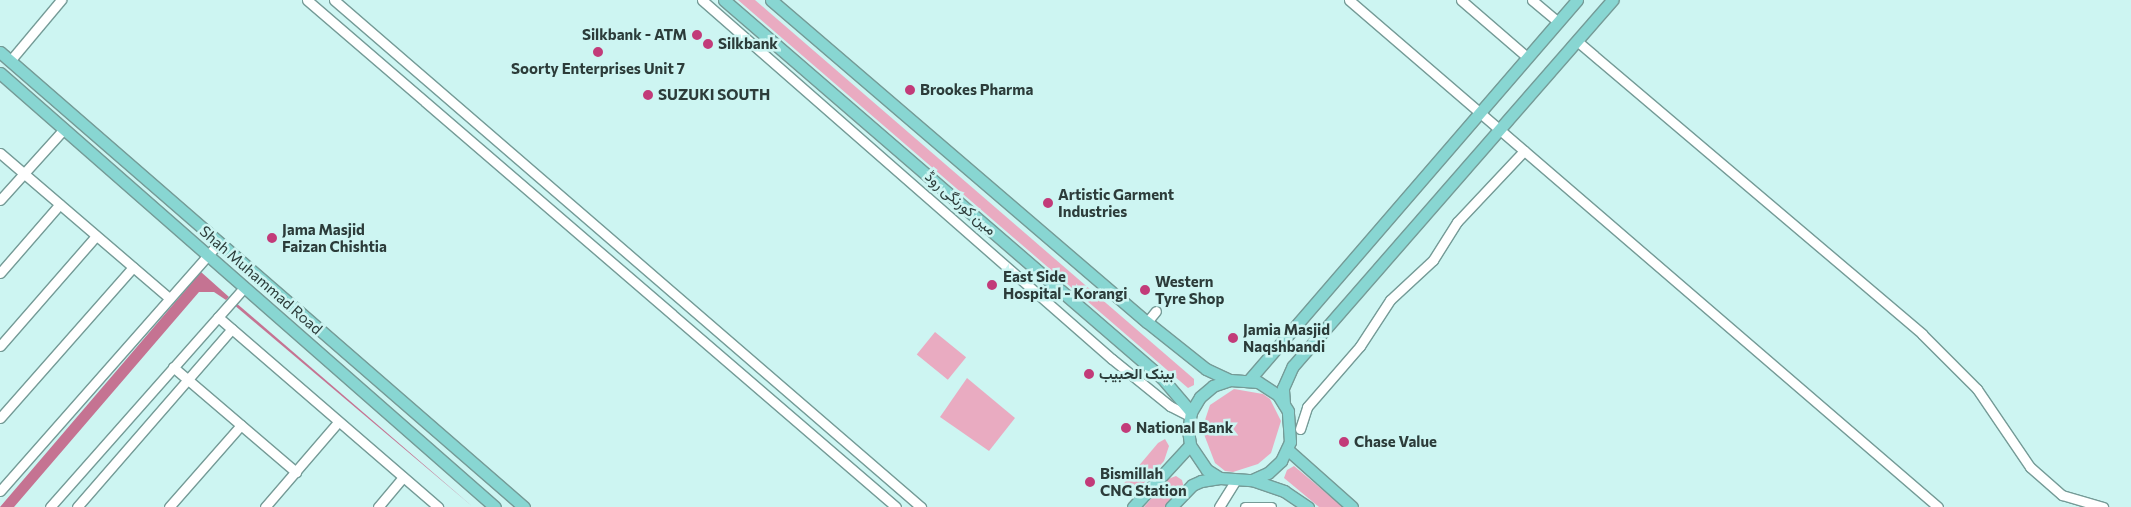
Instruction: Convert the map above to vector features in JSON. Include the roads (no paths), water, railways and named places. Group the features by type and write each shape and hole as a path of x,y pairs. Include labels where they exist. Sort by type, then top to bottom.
{"main road":[{"name":"مین کورنگی روڈ","path":"724,0 1162,378 1191,414"},
{"name":"مین کورنگی روڈ","path":"771,0 1147,322 1206,369 1230,380"},
{"path":"1249,380 1577,0"},
{"path":"1252,480 1268,473 1280,462 1287,449 1291,429 1284,404 1283,388 1293,366 1612,0"},
{"name":"Shah Muhammad Road","path":"0,52 524,507"},
{"name":"Shah Muhammad Road","path":"0,73 207,256 241,291 495,507"},
{"path":"1220,478 1202,464 1190,445 1191,414 1207,391 1230,380 1249,380 1270,389 1284,404"},
{"path":"1133,507 1190,445"},
{"path":"1287,449 1352,507"},
{"path":"1171,507 1192,485 1220,478 1252,480 1284,491 1308,507"}],"street":[{"path":"10,61 61,0"},
{"path":"307,0 896,507"},
{"path":"334,0 921,507"},
{"path":"702,0 1144,386 1170,406 1191,414"},
{"path":"1350,0 1938,507"},
{"path":"1461,0 1528,57"},
{"path":"1532,0 1558,22"},
{"path":"1577,41 1922,334 1986,400 2004,434 2030,467 2062,495 2103,507"},
{"path":"452,125 462,112"},
{"path":"0,200 64,130"},
{"path":"1284,404 1300,429 1308,407 1360,346 1390,300 1433,260 1457,222 1524,151"},
{"path":"0,153 169,298"},
{"path":"534,196 546,182"},
{"path":"0,273 60,204"},
{"path":"0,346 96,236"},
{"path":"0,491 219,243"},
{"path":"608,261 620,247"},
{"path":"0,418 133,267"},
{"path":"1036,290 1048,278"},
{"path":"50,507 241,291"},
{"path":"1147,322 1156,311"},
{"path":"218,317 438,507"},
{"path":"77,507 232,329"},
{"path":"724,359 736,346"},
{"path":"173,367 296,472"},
{"path":"809,431 820,418"},
{"path":"265,507 338,422"},
{"path":"170,507 241,425"},
{"path":"378,507 404,477"},
{"path":"1220,507 1235,480"},
{"path":"1244,507 1271,507"}],"place":[{"name":"Silkbank - ATM","path":"697,35"},
{"name":"Silkbank","path":"708,44"},
{"name":"Soorty Enterprises Unit 7","path":"598,52"},
{"name":"Brookes Pharma","path":"910,90"},
{"name":"SUZUKI SOUTH","path":"648,95"},
{"name":"Artistic Garment Industries","path":"1048,203"},
{"name":"Jama Masjid Faizan Chishtia","path":"272,238"},
{"name":"East Side Hospital - Korangi","path":"992,285"},
{"name":"Western Tyre Shop","path":"1145,290"},
{"name":"Jamia Masjid Naqshbandi","path":"1233,338"},
{"name":"بينک الحبيب","path":"1089,374"},
{"name":"National Bank","path":"1126,428"},
{"name":"Chase Value","path":"1344,442"},
{"name":"Bismillah CNG Station","path":"1090,482"}]}
